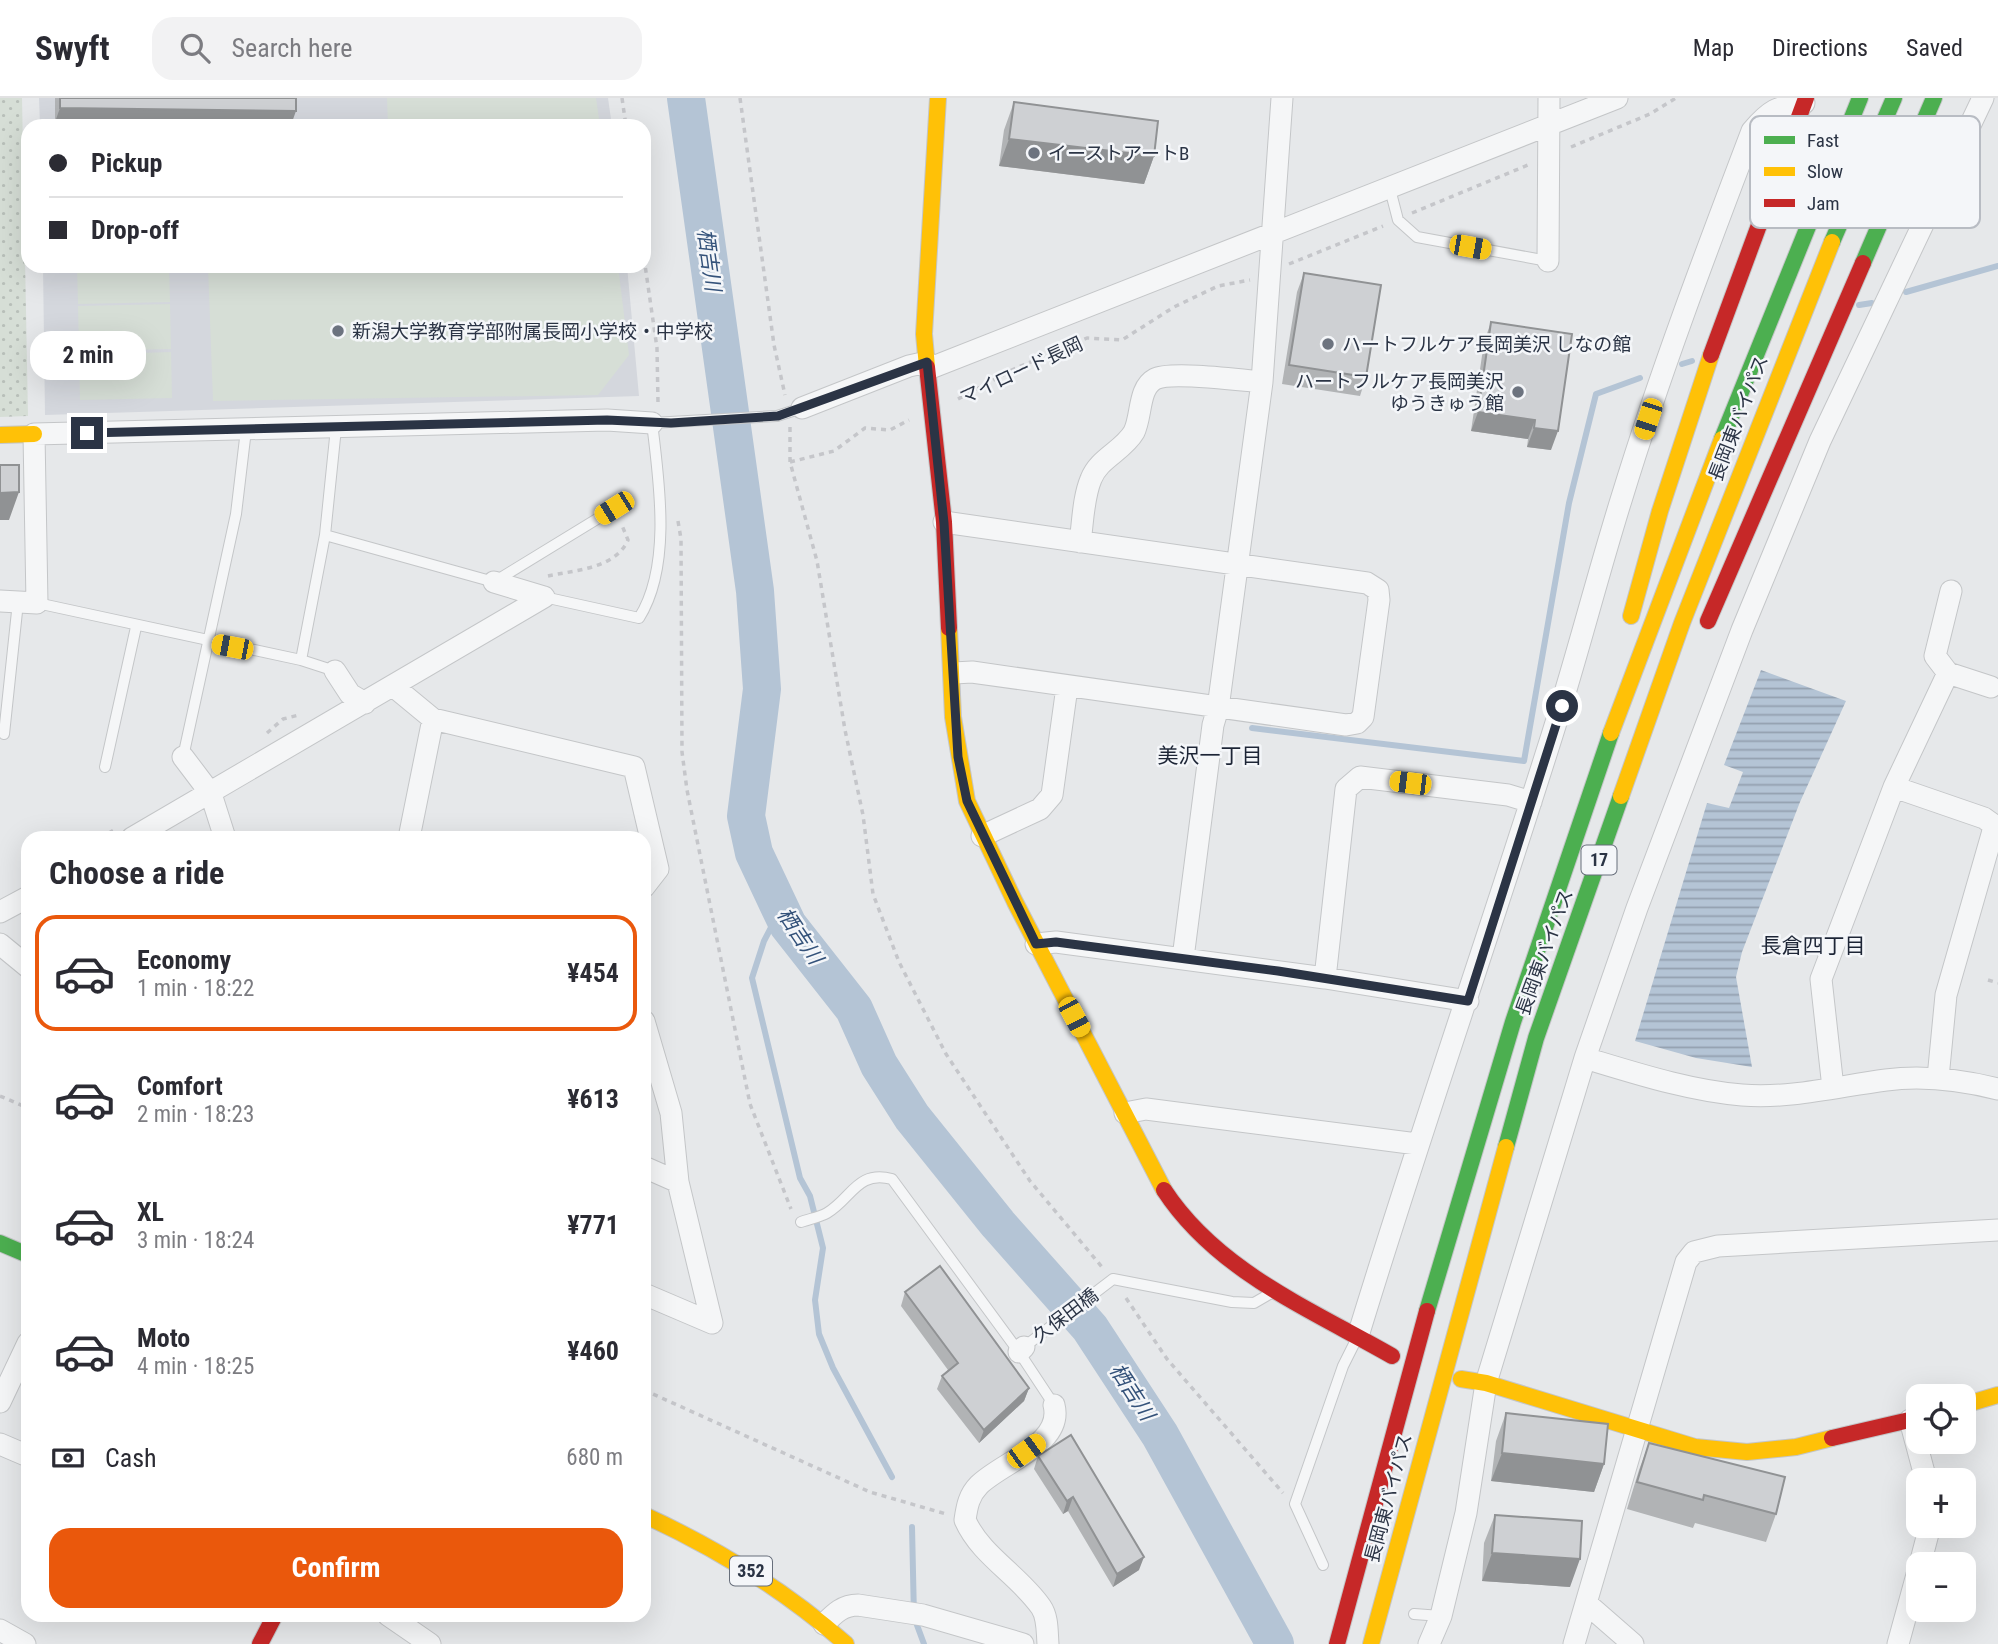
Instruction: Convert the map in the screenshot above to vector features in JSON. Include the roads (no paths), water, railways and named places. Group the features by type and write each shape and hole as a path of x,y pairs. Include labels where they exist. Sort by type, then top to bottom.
{"main road":[{"path":"937,98 924,334 944,523 954,673 953,717 967,801 1036,944 1156,1178 1182,1216 1273,1292 1392,1356"},
{"name":"長岡東バイパス","path":"1853,116 1860,98"},
{"name":"長岡東バイパス","path":"1886,116 1894,98"},
{"path":"1926,116 1934,98"},
{"path":"1627,630 1660,511 1717,336 1757,228"},
{"name":"長岡東バイパス","path":"1337,1644 1453,1221 1580,821 1730,413 1806,228"},
{"name":"長岡東バイパス","path":"1371,1644 1536,1038 1682,623 1837,228"},
{"path":"1700,641 1878,228"},
{"path":"0,435 34,434"},
{"name":"17","path":"1580,821 1617,669"},
{"name":"17","path":"1498,1177 1628,828"},
{"path":"0,1243 21,1252"},
{"path":"1461,1379 1486,1383 1695,1447 1747,1452 1796,1447 1906,1421"},
{"path":"1976,1401 1998,1395"},
{"name":"352","path":"651,1518 722,1552 798,1602 846,1644"},
{"path":"260,1644 271,1622"}],"street":[{"path":"1183,958 1262,382 1282,98"},
{"path":"1548,261 1549,98"},
{"path":"792,411 909,366 928,365 1273,236 1617,98"},
{"path":"1974,116 1983,98"},
{"path":"1765,116 1780,102 1805,101"},
{"path":"1358,1336 1417,1144 1468,1001 1577,659 1622,496 1696,278 1750,136"},
{"path":"1429,1644 1441,1616 1466,1513 1486,1383 1585,1058 1665,830 1742,630 1820,441 1921,228"},
{"path":"1080,542 1090,481 1101,463 1129,440 1135,429 1145,388 1154,379 1178,376 1262,382"},
{"path":"18,602 34,434 661,420"},
{"path":"944,523 1367,583 1378,590 1379,600 1363,717 1357,723 1346,725 972,672 954,673"},
{"path":"494,582 544,597"},
{"path":"1951,591 1935,656 1948,673 1991,687"},
{"path":"145,831 544,597"},
{"path":"335,671 351,694 365,703"},
{"path":"1833,1088 1821,979 1894,786 1948,673"},
{"path":"393,686 433,719 634,767 649,831"},
{"path":"982,836 1040,808 1052,795 1067,687"},
{"path":"410,831 433,719"},
{"path":"183,757 211,794 223,831"},
{"path":"1325,978 1346,789 1360,777 1508,795 1531,802"},
{"path":"1894,786 1984,818 1991,823 1993,831 1946,995 1938,1078"},
{"path":"651,839 658,869 651,878"},
{"path":"0,912 21,901"},
{"path":"1036,944 1056,942 1183,958 1468,1001"},
{"path":"0,944 21,961"},
{"path":"651,1045 671,1114 678,1182 712,1323 651,1297"},
{"path":"1585,1058 1636,1073 1741,1095 1784,1095 1889,1079 1938,1078 1998,1089"},
{"path":"1125,1113 1146,1109 1417,1144"},
{"path":"651,1170 678,1182"},
{"path":"1574,1644 1634,1429 1686,1262 1694,1252 1718,1246 1998,1230"},
{"path":"0,1402 21,1358"},
{"path":"1048,1644 1047,1622 1042,1608 980,1545 965,1520 967,1501 979,1485 1044,1438 1054,1426 1057,1418 1054,1405"},
{"path":"0,1444 21,1453"},
{"path":"1586,1603 1633,1644"},
{"path":"824,1624 849,1605 914,1614 1023,1644"},
{"path":"1898,1644 1906,1615"},
{"path":"398,1622 430,1644"},
{"path":"0,1630 25,1644"}],"lane":[{"path":"1390,189 1398,220 1416,237 1548,261"},
{"path":"544,597 639,618 648,606 661,524 661,420 778,416 792,411"},
{"path":"301,660 325,535 336,428"},
{"path":"183,757 236,514 246,430"},
{"path":"325,535 494,582 614,508"},
{"path":"4,734 18,602 301,660 335,671"},
{"path":"105,767 136,626"},
{"path":"801,1222 828,1212 865,1180 878,1175 892,1179 1022,1350 1054,1405"},
{"name":"久保田橋","path":"1022,1350 1110,1281 1232,1302 1254,1303 1273,1292"},
{"path":"1323,1565 1295,1504 1343,1366 1358,1336"},
{"path":"1414,1614 1441,1616"}],"water":[{"path":"1761,670 1846,701 1800,802 1742,952 1736,977 1752,1067 1696,1058 1635,1041 1707,803 1729,808 1743,772 1724,765"}],"waterway":[{"name":"栖吉川","path":"686,98 755,591 762,689 746,816 754,853 788,925 854,1009 879,1065 912,1117 998,1224 1090,1328 1160,1435 1275,1644"},
{"path":"1906,292 1998,266"},
{"path":"1859,305 1872,303"},
{"path":"1682,364 1692,361"},
{"path":"1252,728 1524,761 1569,503 1596,394 1640,378"},
{"path":"778,900 776,918 764,941 752,978 800,1178 810,1196 823,1248 815,1300 819,1334 833,1368 892,1477"},
{"path":"912,1527 914,1617 924,1644"}],"place":[{"name":"イーストアートB","path":"1034,153"},
{"name":"新潟大学教育学部附属長岡小学校・中学校","path":"338,331"},
{"name":"ハートフルケア長岡美沢 しなの館","path":"1328,344"},
{"name":"ハートフルケア長岡美沢 ゆうきゅう館","path":"1518,392"}],"district":[{"name":"美沢一丁目","path":"1210,756"},
{"name":"長倉四丁目","path":"1813,946"}]}
